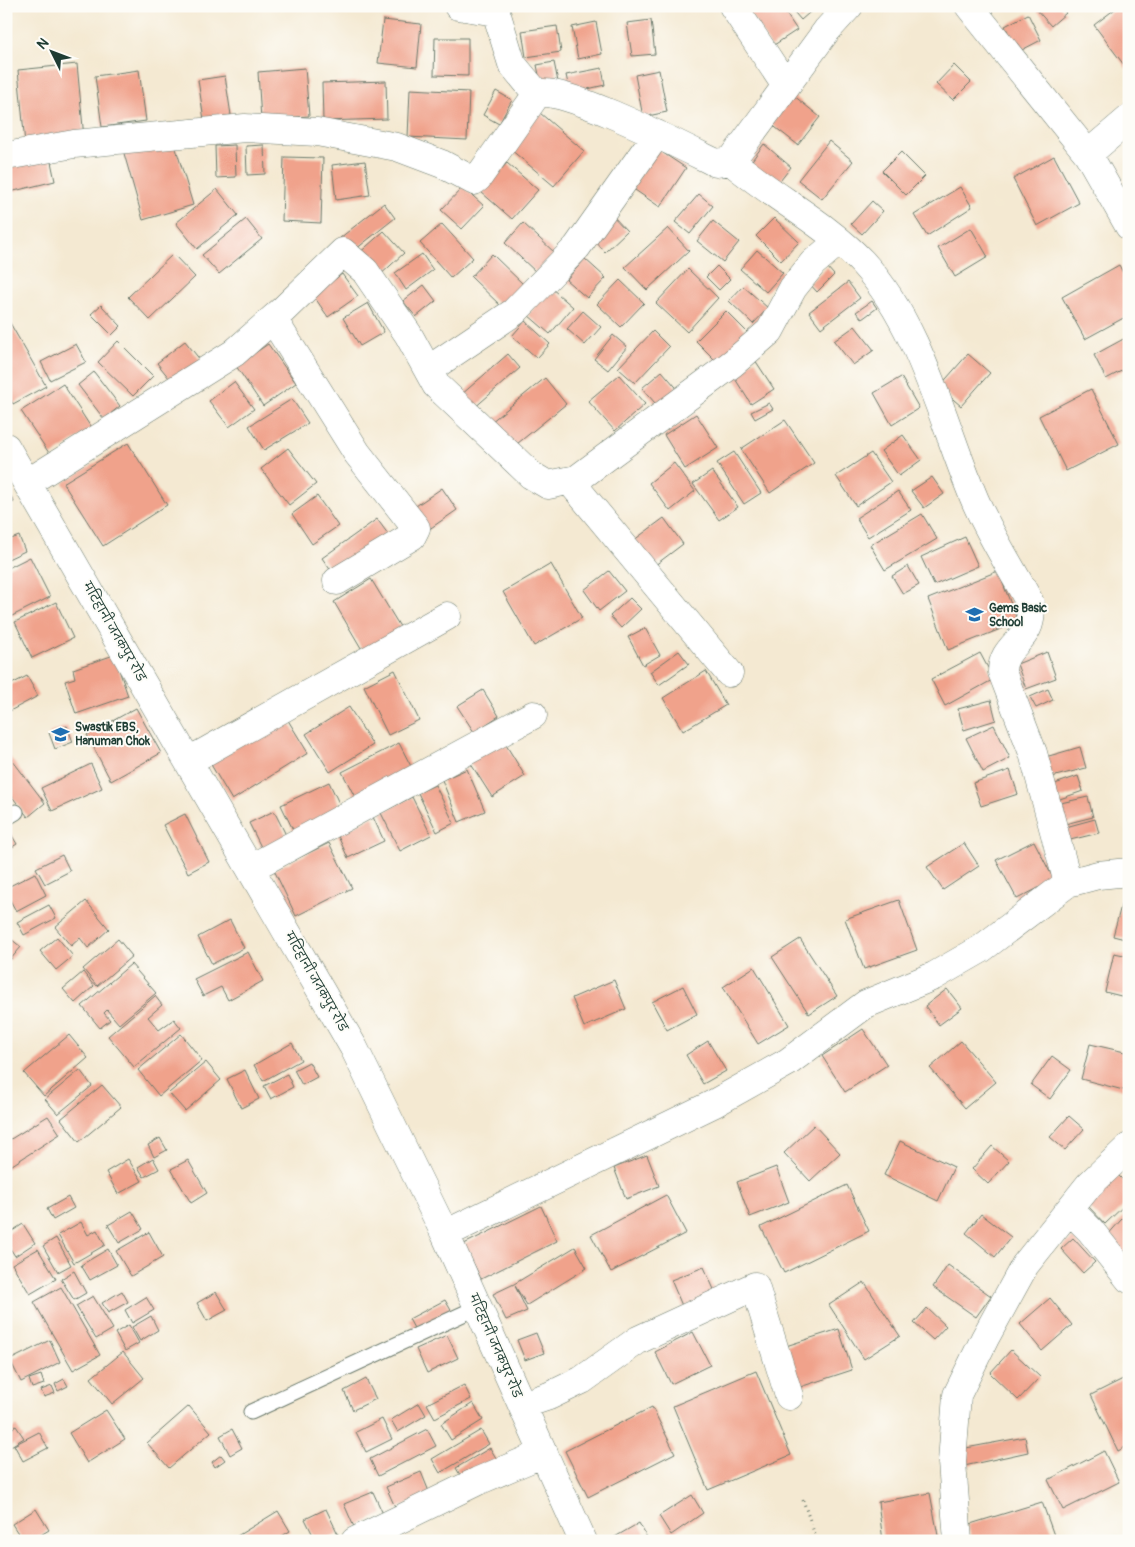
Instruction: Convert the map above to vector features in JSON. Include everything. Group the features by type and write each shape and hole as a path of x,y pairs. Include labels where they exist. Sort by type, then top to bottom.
{"street":[{"path":"458,6 496,12 512,64 537,94"},
{"path":"733,6 786,86"},
{"path":"6,156 74,144 245,128 317,132 397,147 442,164 474,181 537,94 546,92 573,99 657,134 716,163 731,161 828,30 849,6"},
{"path":"969,6 1088,154 1129,226"},
{"path":"1088,154 1129,119"},
{"path":"428,370 514,312 577,248 657,134"},
{"path":"731,161 757,183 839,240 863,263 884,292 915,346 972,494 1030,603 1032,616 1027,632 1002,661 1002,672 1033,752 1068,883"},
{"path":"27,483 234,353 343,252 366,271 408,334 436,385 531,475 548,485 570,481 634,439 733,363 770,331 798,282 813,263 839,240"},
{"path":"273,318 357,453 416,528 412,536 337,581"},
{"name":"मटिहानी जनकपुर रोड","path":"6,447 354,1048 446,1234 583,1541"},
{"path":"570,481 729,673"},
{"path":"189,761 447,616"},
{"path":"251,868 533,714"},
{"path":"446,1234 705,1108 780,1067 866,1004 934,976 980,949 1068,883 1098,875 1129,872"},
{"path":"958,1541 952,1462 957,1395 985,1338 1025,1266 1089,1185 1129,1147"},
{"path":"1070,1210 1095,1236 1129,1279"},
{"path":"522,1406 549,1396 582,1380 638,1340 755,1286 789,1396"},
{"path":"355,1541 478,1481 544,1453"}],"lane":[{"path":"251,1412 478,1307"}],"path":[{"path":"803,1500 818,1541"}],"building":[{"path":"745,6 781,6 797,30 771,47"},
{"path":"789,6 817,6 801,20"},
{"path":"1037,6 1060,6 1066,13 1051,26 1035,8"},
{"path":"1119,6 1129,8 1127,69 1094,25"},
{"path":"1028,14 1041,40 1018,52 1005,26"},
{"path":"383,20 421,24 417,67 378,63"},
{"path":"651,20 655,54 632,56 627,23"},
{"path":"596,22 602,54 578,59 572,27"},
{"path":"557,26 561,52 526,57 522,31"},
{"path":"435,38 468,38 468,76 434,75"},
{"path":"554,62 558,82 541,85 537,65"},
{"path":"77,64 84,138 25,144 18,70"},
{"path":"954,65 971,82 953,100 936,84"},
{"path":"305,68 309,116 261,120 258,72"},
{"path":"602,68 605,85 570,93 566,75"},
{"path":"139,70 146,121 102,127 95,76"},
{"path":"659,70 667,112 643,117 635,75"},
{"path":"225,76 231,115 204,120 198,80"},
{"path":"386,81 387,119 323,121 322,83"},
{"path":"410,89 469,92 467,140 408,137"},
{"path":"496,91 512,100 499,124 483,115"},
{"path":"793,95 820,117 798,145 771,124"},
{"path":"540,113 584,151 554,186 510,149"},
{"path":"172,135 193,205 143,220 123,150"},
{"path":"829,141 853,161 822,199 798,180"},
{"path":"764,144 791,167 777,185 750,163"},
{"path":"235,145 236,177 216,178 215,146"},
{"path":"264,145 265,174 247,175 246,146"},
{"path":"657,149 686,168 660,207 632,188"},
{"path":"901,152 925,176 906,195 882,171"},
{"path":"1054,156 1079,203 1037,226 1013,179"},
{"path":"50,157 55,181 10,192 6,168"},
{"path":"284,157 323,158 321,223 282,221"},
{"path":"365,161 370,195 336,200 332,165"},
{"path":"507,163 538,190 512,219 481,192"},
{"path":"463,187 484,206 462,229 441,210"},
{"path":"960,187 972,207 927,236 914,215"},
{"path":"217,189 238,215 197,249 176,223"},
{"path":"699,194 713,206 690,234 675,222"},
{"path":"872,201 883,211 862,234 851,224"},
{"path":"384,203 395,218 351,253 340,238"},
{"path":"611,214 627,231 605,252 589,235"},
{"path":"774,218 799,242 781,261 756,236"},
{"path":"246,219 262,239 219,274 202,255"},
{"path":"713,221 739,242 723,262 697,241"},
{"path":"523,223 555,253 537,273 505,243"},
{"path":"442,224 473,258 451,278 420,243"},
{"path":"668,228 689,251 647,290 625,267"},
{"path":"971,228 988,257 955,277 938,248"},
{"path":"384,231 404,253 377,278 357,255"},
{"path":"757,250 783,273 766,292 740,269"},
{"path":"173,254 195,277 150,320 128,297"},
{"path":"422,254 433,270 406,290 395,273"},
{"path":"492,254 525,286 504,309 471,277"},
{"path":"585,259 606,278 587,298 566,280"},
{"path":"1119,265 1129,284 1129,315 1085,339 1062,297"},
{"path":"717,266 730,279 719,290 706,277"},
{"path":"827,267 834,275 817,292 809,283"},
{"path":"688,269 718,298 687,332 656,303"},
{"path":"342,274 358,296 328,317 313,295"},
{"path":"620,280 644,303 621,327 597,304"},
{"path":"848,282 860,298 821,328 809,312"},
{"path":"424,285 436,301 416,317 403,301"},
{"path":"743,286 768,308 753,324 729,301"},
{"path":"551,288 573,307 550,334 528,315"},
{"path":"872,301 877,308 862,319 856,312"},
{"path":"368,303 384,332 360,346 343,318"},
{"path":"101,305 121,326 112,335 91,314"},
{"path":"583,311 601,327 585,345 567,329"},
{"path":"726,311 748,333 718,363 696,341"},
{"path":"6,316 46,386 13,404 6,392"},
{"path":"525,321 550,344 537,358 512,336"},
{"path":"855,326 874,350 853,365 834,341"},
{"path":"653,331 669,347 635,383 618,368"},
{"path":"613,335 627,347 608,370 594,359"},
{"path":"1129,336 1129,367 1106,379 1094,355"},
{"path":"118,341 153,376 133,396 98,362"},
{"path":"185,341 201,361 173,383 157,363"},
{"path":"76,344 86,362 50,380 41,362"},
{"path":"268,344 296,383 263,406 236,366"},
{"path":"508,354 520,368 473,409 461,395"},
{"path":"968,354 990,373 961,406 939,387"},
{"path":"755,360 774,389 751,404 732,374"},
{"path":"662,371 681,393 661,410 642,388"},
{"path":"94,372 120,406 104,419 78,385"},
{"path":"619,375 645,404 615,431 588,401"},
{"path":"901,377 919,408 892,425 874,393"},
{"path":"545,378 566,404 512,448 491,422"},
{"path":"234,382 254,409 229,427 209,401"},
{"path":"63,384 92,429 51,456 21,411"},
{"path":"1091,389 1119,444 1066,471 1039,416"},
{"path":"292,399 308,423 264,450 249,426"},
{"path":"769,403 773,409 755,419 751,412"},
{"path":"696,414 718,448 685,469 664,435"},
{"path":"785,420 814,463 770,493 741,449"},
{"path":"903,435 921,460 899,476 881,451"},
{"path":"128,443 167,505 103,546 63,483"},
{"path":"288,448 316,484 289,505 261,469"},
{"path":"734,452 761,493 744,504 717,463"},
{"path":"871,453 891,482 856,506 836,476"},
{"path":"674,463 695,491 670,511 649,483"},
{"path":"712,471 738,507 719,520 693,484"},
{"path":"932,477 944,494 924,508 911,491"},
{"path":"6,487 14,502 6,506"},
{"path":"442,488 457,510 428,530 413,508"},
{"path":"898,491 911,510 868,537 856,518"},
{"path":"317,496 338,526 312,544 292,514"},
{"path":"922,514 937,539 885,570 870,545"},
{"path":"664,518 683,544 650,569 630,543"},
{"path":"377,519 391,538 336,578 322,558"},
{"path":"19,536 25,551 6,560 6,541"},
{"path":"965,537 978,566 934,585 921,557"},
{"path":"30,557 50,597 6,619 6,569"},
{"path":"551,564 582,618 534,646 503,592"},
{"path":"908,566 919,585 903,594 892,576"},
{"path":"609,571 625,591 599,611 584,590"},
{"path":"998,571 1018,622 948,650 928,599"},
{"path":"371,579 402,630 364,653 334,602"},
{"path":"630,598 641,609 621,628 610,616"},
{"path":"56,602 73,638 32,658 15,622"},
{"path":"645,628 660,655 643,665 628,637"},
{"path":"679,651 689,664 659,685 650,672"},
{"path":"1047,652 1056,678 1026,689 1017,664"},
{"path":"980,653 994,679 945,706 931,679"},
{"path":"114,655 128,696 76,714 65,681 75,678 73,669"},
{"path":"395,670 419,720 388,735 364,686"},
{"path":"706,671 726,705 683,731 663,698"},
{"path":"27,676 38,696 6,713 6,687"},
{"path":"1048,689 1053,700 1036,708 1030,697"},
{"path":"483,690 499,716 474,732 457,706"},
{"path":"991,700 996,720 964,730 958,709"},
{"path":"349,707 373,745 330,772 306,734"},
{"path":"136,708 161,753 111,781 87,735"},
{"path":"286,717 308,753 232,800 210,763"},
{"path":"994,725 1010,758 983,772 966,738"},
{"path":"67,726 73,742 55,749 49,733"},
{"path":"503,740 525,776 492,797 469,761"},
{"path":"399,743 414,772 357,801 342,772"},
{"path":"1080,747 1086,768 1048,778 1042,758"},
{"path":"6,752 45,803 28,817 6,789"},
{"path":"91,764 102,788 52,811 41,788"},
{"path":"467,769 485,811 459,822 442,780"},
{"path":"1010,770 1018,794 981,806 973,783"},
{"path":"1078,776 1083,791 1054,801 1049,786"},
{"path":"329,782 344,814 297,838 281,805"},
{"path":"435,785 454,823 437,832 418,793"},
{"path":"412,797 431,835 400,851 381,813"},
{"path":"1088,797 1093,817 1061,825 1056,804"},
{"path":"274,811 288,839 263,851 249,823"},
{"path":"185,814 209,862 188,873 163,825"},
{"path":"373,817 384,841 348,858 337,834"},
{"path":"1095,819 1099,833 1066,841 1062,828"},
{"path":"8,829 17,844 6,851 6,830"},
{"path":"1034,841 1054,880 1017,899 996,860"},
{"path":"329,843 352,888 296,916 274,870"},
{"path":"964,843 979,866 943,890 927,867"},
{"path":"62,855 70,871 45,884 36,868"},
{"path":"35,873 46,895 16,911 6,893 6,888"},
{"path":"899,900 917,950 864,969 845,919"},
{"path":"86,901 109,929 88,948 80,938 71,946 55,927"},
{"path":"1122,902 1129,904 1129,940 1113,936"},
{"path":"49,905 56,918 24,935 17,922"},
{"path":"230,920 244,948 212,964 198,937"},
{"path":"57,937 73,956 56,970 40,951"},
{"path":"11,939 21,947 10,960 6,957 6,944"},
{"path":"118,939 132,956 97,986 83,969"},
{"path":"800,939 837,996 809,1014 772,957"},
{"path":"248,952 263,981 228,1000 221,987 203,996 194,979"},
{"path":"1114,953 1129,956 1129,998 1105,992"},
{"path":"131,964 156,993 119,1024 107,1010 104,1013 110,1020 100,1028 82,1006"},
{"path":"754,967 789,1025 758,1044 723,987"},
{"path":"83,972 94,986 75,1003 63,989"},
{"path":"614,980 626,1009 584,1027 572,998"},
{"path":"683,986 697,1014 667,1030 652,1002"},
{"path":"947,989 962,1008 939,1025 925,1006"},
{"path":"155,996 162,1005 148,1017 159,1030 174,1019 181,1028 134,1067 108,1036"},
{"path":"863,1029 887,1065 845,1092 822,1056"},
{"path":"181,1034 202,1060 159,1096 138,1070"},
{"path":"69,1035 88,1058 44,1096 24,1073"},
{"path":"708,1041 726,1071 703,1084 686,1055"},
{"path":"961,1041 996,1082 965,1108 930,1068"},
{"path":"292,1043 301,1060 263,1081 254,1065"},
{"path":"1090,1044 1129,1053 1127,1091 1081,1079"},
{"path":"1052,1056 1071,1070 1050,1099 1031,1085"},
{"path":"206,1062 221,1080 185,1111 169,1093"},
{"path":"309,1062 317,1077 302,1085 294,1070"},
{"path":"80,1070 92,1086 58,1114 45,1099"},
{"path":"245,1070 259,1099 241,1108 227,1079"},
{"path":"287,1074 293,1087 271,1099 264,1086"},
{"path":"102,1085 121,1107 79,1142 61,1119"},
{"path":"48,1116 60,1134 6,1169 6,1142"},
{"path":"1069,1116 1084,1129 1065,1150 1050,1137"},
{"path":"814,1125 840,1153 810,1181 784,1153"},
{"path":"160,1138 167,1150 154,1157 148,1145"},
{"path":"900,1141 954,1167 938,1201 884,1175"},
{"path":"992,1146 1009,1161 988,1184 972,1169"},
{"path":"647,1155 659,1186 626,1199 614,1168"},
{"path":"153,1158 159,1169 144,1177 138,1167"},
{"path":"128,1159 142,1181 118,1194 106,1172"},
{"path":"188,1160 207,1193 191,1203 171,1169"},
{"path":"776,1167 789,1202 750,1217 737,1182"},
{"path":"1118,1175 1129,1186 1129,1201 1105,1224 1087,1205"},
{"path":"847,1185 869,1231 784,1273 761,1227"},
{"path":"666,1195 686,1233 611,1272 591,1235"},
{"path":"68,1197 74,1208 53,1220 47,1209"},
{"path":"541,1206 557,1241 481,1279 464,1244"},
{"path":"132,1211 143,1229 119,1243 108,1225"},
{"path":"1129,1211 1129,1259 1105,1238"},
{"path":"981,1214 1011,1237 995,1257 966,1233"},
{"path":"81,1222 88,1235 97,1230 105,1245 74,1263 58,1235"},
{"path":"23,1224 35,1243 15,1256 6,1242 6,1235"},
{"path":"149,1232 163,1257 131,1276 116,1251"},
{"path":"56,1238 71,1265 58,1272 43,1246"},
{"path":"1073,1238 1095,1262 1083,1273 1061,1249"},
{"path":"575,1247 587,1268 527,1305 515,1286 527,1311 506,1320 493,1294 514,1284"},
{"path":"38,1249 56,1279 30,1294 12,1264"},
{"path":"108,1249 117,1265 90,1280 81,1265"},
{"path":"948,1265 991,1296 976,1317 933,1287"},
{"path":"704,1267 716,1294 683,1308 671,1280"},
{"path":"74,1271 86,1293 74,1300 61,1279"},
{"path":"864,1282 900,1336 864,1359 829,1305"},
{"path":"61,1287 100,1355 73,1370 34,1302"},
{"path":"122,1291 128,1302 108,1313 102,1303"},
{"path":"216,1292 227,1310 207,1321 197,1303"},
{"path":"93,1296 113,1329 96,1339 76,1306"},
{"path":"146,1297 154,1310 132,1323 125,1310"},
{"path":"1050,1298 1072,1325 1042,1351 1020,1324"},
{"path":"445,1300 452,1312 416,1332 409,1319"},
{"path":"927,1308 946,1326 933,1340 914,1323"},
{"path":"151,1316 158,1330 140,1341 132,1327"},
{"path":"129,1325 139,1343 125,1351 115,1333"},
{"path":"839,1329 852,1370 800,1387 786,1346"},
{"path":"693,1332 710,1365 671,1384 655,1352"},
{"path":"536,1333 544,1353 525,1360 517,1340"},
{"path":"447,1335 458,1358 427,1373 416,1349"},
{"path":"50,1340 60,1362 21,1382 10,1360"},
{"path":"1011,1350 1040,1377 1018,1400 990,1373"},
{"path":"123,1352 144,1378 112,1404 91,1378"},
{"path":"756,1371 791,1455 708,1490 673,1406"},
{"path":"41,1375 44,1384 32,1388 29,1379"},
{"path":"1129,1376 1129,1445 1118,1451 1091,1395"},
{"path":"64,1379 68,1386 58,1391 55,1384"},
{"path":"366,1379 376,1399 353,1410 344,1391"},
{"path":"464,1385 471,1399 435,1418 427,1404"},
{"path":"52,1386 55,1393 44,1397 41,1390"},
{"path":"419,1403 426,1415 398,1432 391,1420"},
{"path":"473,1403 483,1420 451,1440 441,1424"},
{"path":"189,1406 211,1432 169,1468 147,1443"},
{"path":"652,1407 675,1453 588,1497 565,1451"},
{"path":"106,1410 125,1439 87,1463 69,1433"},
{"path":"382,1419 392,1439 366,1452 356,1432"},
{"path":"16,1426 24,1438 6,1449 6,1432"},
{"path":"232,1429 242,1448 230,1455 220,1436"},
{"path":"427,1429 436,1446 378,1476 370,1459"},
{"path":"481,1430 489,1444 440,1473 432,1459"},
{"path":"39,1432 48,1448 23,1461 14,1445"},
{"path":"1025,1437 1028,1452 955,1468 966,1448"},
{"path":"490,1448 498,1461 463,1480 456,1468"},
{"path":"1104,1451 1119,1482 1063,1510 1048,1480"},
{"path":"221,1455 225,1460 215,1467 212,1462"},
{"path":"421,1472 430,1494 396,1509 386,1487"},
{"path":"373,1492 383,1514 354,1527 344,1504"},
{"path":"930,1493 939,1541 883,1541 878,1502"},
{"path":"692,1495 703,1513 671,1535 659,1516"},
{"path":"1042,1502 1056,1541 973,1541 967,1525"},
{"path":"36,1509 49,1530 31,1541 23,1541 12,1524"},
{"path":"326,1509 338,1534 325,1541 316,1541 305,1519"},
{"path":"278,1511 290,1531 274,1541 229,1541"},
{"path":"639,1523 649,1541 608,1541"}],"place":[{"name":"Gems Basic School","path":"975,615"},
{"name":"Swastik EBS, Hanuman Chok","path":"61,734"}]}
